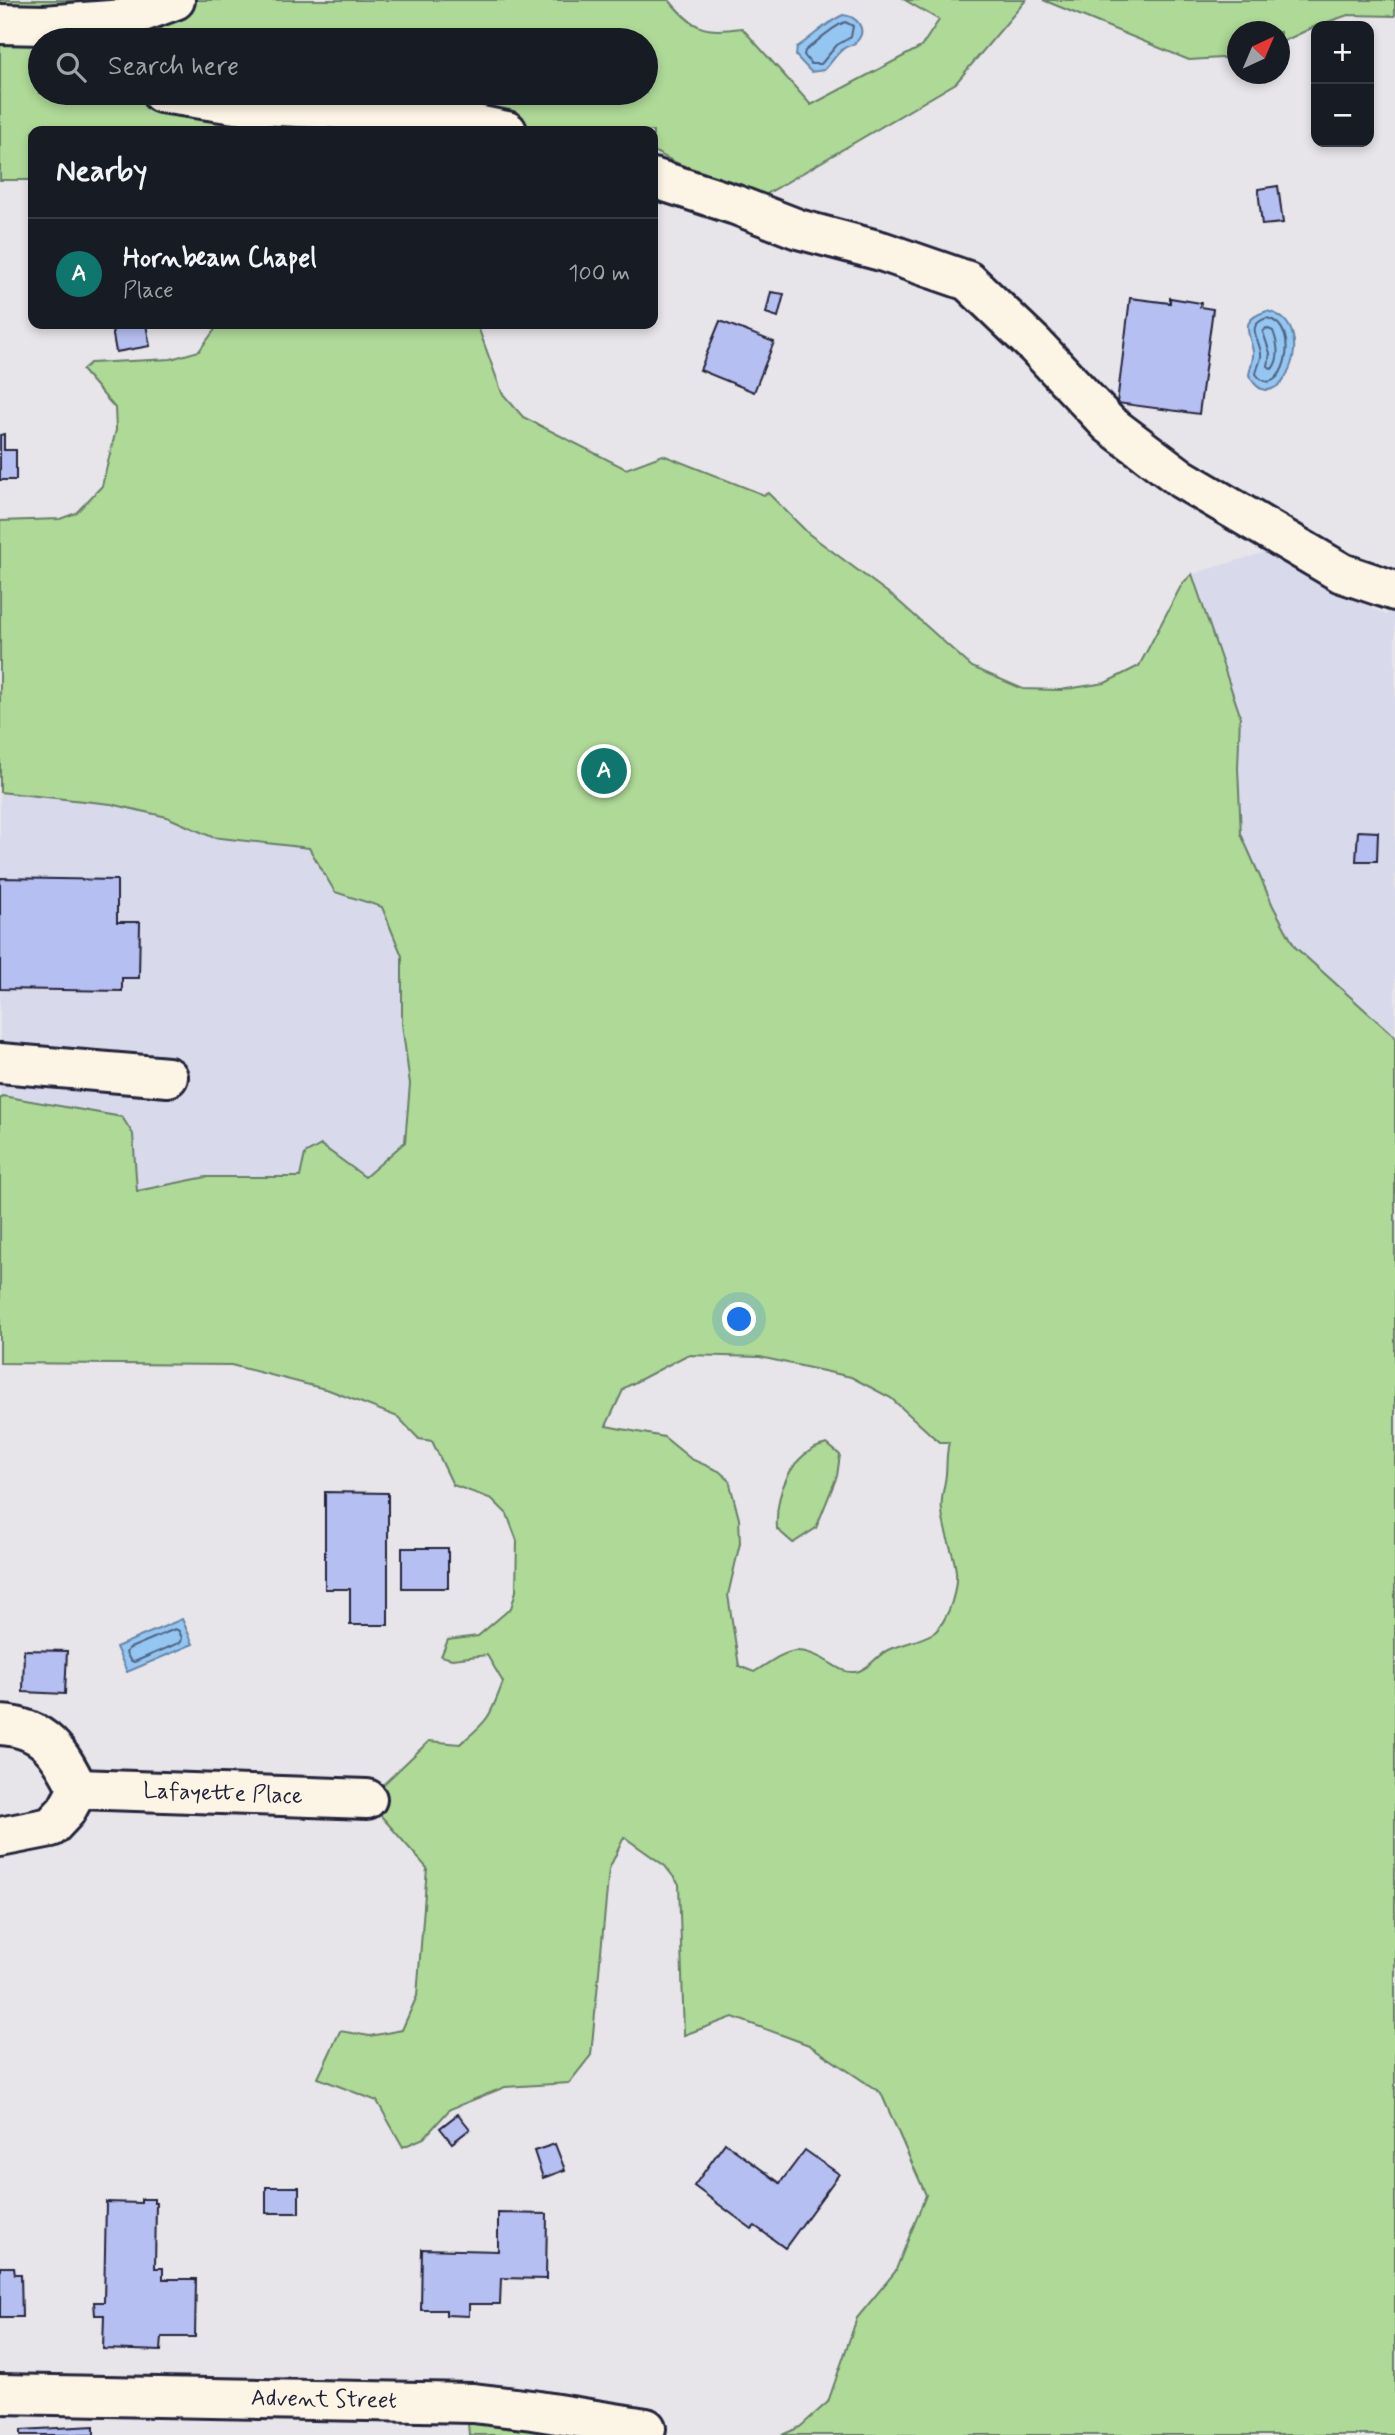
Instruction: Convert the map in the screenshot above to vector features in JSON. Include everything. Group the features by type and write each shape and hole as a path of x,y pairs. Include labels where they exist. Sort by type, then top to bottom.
{"street":[{"path":"79,28 124,19 175,0"},
{"path":"0,24 28,29"},
{"path":"255,105 419,113 483,126"},
{"path":"658,180 798,229 881,251 968,281 1035,345 1109,424 1182,479 1342,573 1395,591"},
{"path":"0,1063 168,1077"},
{"path":"0,1725 12,1726 42,1737 63,1758 78,1789 66,1811 51,1827 0,1837"},
{"name":"Lafayette Place","path":"78,1789 367,1799"},
{"name":"Advent Street","path":"0,2394 473,2403 646,2428"}],"shaded area":[{"path":"1263,553 1386,615 1395,605 1395,1037 1295,947 1273,906 1241,834 1238,768 1240,715 1192,574"},
{"path":"0,792 111,804 167,817 212,837 309,848 335,892 382,907 402,956 402,1023 410,1084 405,1143 365,1177 206,1177 136,1191 133,1134 3,1096 0,1099"}],"green space":[{"path":"0,0 669,0 686,18 701,27 718,30 742,28 811,105 921,47 939,20 905,0 1026,0 956,83 753,202 658,154 658,126 28,126 28,180 0,180"},
{"path":"1043,0 1395,0 1395,16 1348,15 1331,21 1311,21 1311,28 1290,38 1290,21 1227,21 1227,58 1189,60"},
{"path":"215,329 479,329 502,393 523,417 626,469 663,455 764,495 768,493 809,534 895,598 972,667 1023,689 1060,690 1105,683 1139,666 1182,584 1192,574 1240,715 1238,768 1241,834 1273,906 1295,947 1395,1037 1395,2435 782,2435 800,2427 828,2402 857,2318 895,2272 926,2195 881,2093 809,2045 733,2017 684,2035 679,1884 665,1866 624,1837 609,1869 591,2055 569,2083 505,2087 450,2109 424,2138 403,2147 377,2101 318,2078 340,2031 370,2036 402,2030 417,1996 427,1868 367,1800 429,1741 460,1744 483,1723 491,1711 503,1682 487,1655 452,1659 441,1656 448,1640 478,1636 511,1608 516,1591 517,1541 507,1514 492,1499 453,1485 432,1441 419,1439 398,1417 329,1390 231,1365 0,1363 0,1099 3,1096 122,1117 133,1134 137,1191 206,1177 300,1177 305,1154 321,1145 365,1177 405,1142 410,1084 402,1024 402,956 382,907 335,892 309,848 212,837 167,817 111,804 0,792 0,521 60,519 76,513 102,486 116,430 115,408 82,370 90,363 171,359 199,351","holes":["687,1355 760,1357 851,1377 891,1398 939,1442 949,1442 942,1497 944,1525 956,1569 954,1594 949,1610 935,1632 885,1651 860,1671 845,1671 818,1656 799,1651 783,1655 754,1672 739,1666 728,1595 740,1543 739,1519 729,1480 719,1471 691,1459 664,1437 606,1426 624,1388"]},
{"path":"827,1444 840,1455 837,1476 816,1528 793,1543 777,1529 782,1489 794,1465 803,1456"},
{"path":"466,2400 548,2412 547,2435 469,2435"}],"water":[{"path":"843,15 859,24 860,36 855,43 840,51 824,70 811,72 796,56 797,47"},
{"path":"1267,311 1284,320 1292,334 1294,351 1290,368 1282,381 1271,389 1260,388 1249,375 1253,355 1248,332 1249,323"},
{"path":"182,1619 193,1644 127,1672 116,1647"}],"building":[{"path":"1278,186 1283,223 1262,225 1258,189"},
{"path":"771,292 784,294 778,317 766,313"},
{"path":"1130,298 1170,303 1170,298 1201,303 1200,307 1213,309 1199,414 1117,403"},
{"path":"720,321 774,342 754,392 700,370"},
{"path":"112,329 147,329 150,346 116,352"},
{"path":"4,434 4,450 16,450 16,480 0,480 0,435"},
{"path":"1358,831 1378,832 1377,861 1356,861"},
{"path":"0,878 117,880 117,922 140,922 139,978 122,978 122,991 0,989"},
{"path":"325,1492 388,1493 388,1625 350,1625 350,1589 325,1589"},
{"path":"402,1548 448,1548 448,1588 402,1588"},
{"path":"24,1650 67,1651 65,1694 23,1692"},
{"path":"458,2114 470,2129 452,2143 440,2128"},
{"path":"725,2143 780,2183 805,2150 839,2174 785,2248 755,2226 752,2229 694,2186"},
{"path":"555,2144 565,2170 543,2178 534,2151"},
{"path":"266,2187 299,2187 299,2213 266,2213"},
{"path":"141,2199 154,2199 156,2203 155,2268 163,2268 163,2279 196,2279 195,2337 162,2337 161,2351 103,2349 104,2315 95,2315 94,2302 104,2302 106,2202 141,2203"},
{"path":"498,2213 547,2214 546,2279 501,2278 500,2304 469,2304 469,2316 446,2315 446,2310 421,2310 422,2249 498,2251"},
{"path":"0,2267 14,2267 15,2274 21,2274 22,2317 0,2317"},
{"path":"94,2426 94,2435 21,2435 21,2430"}],"place":[{"name":"Hornbeam Chapel","path":"604,771"}]}
